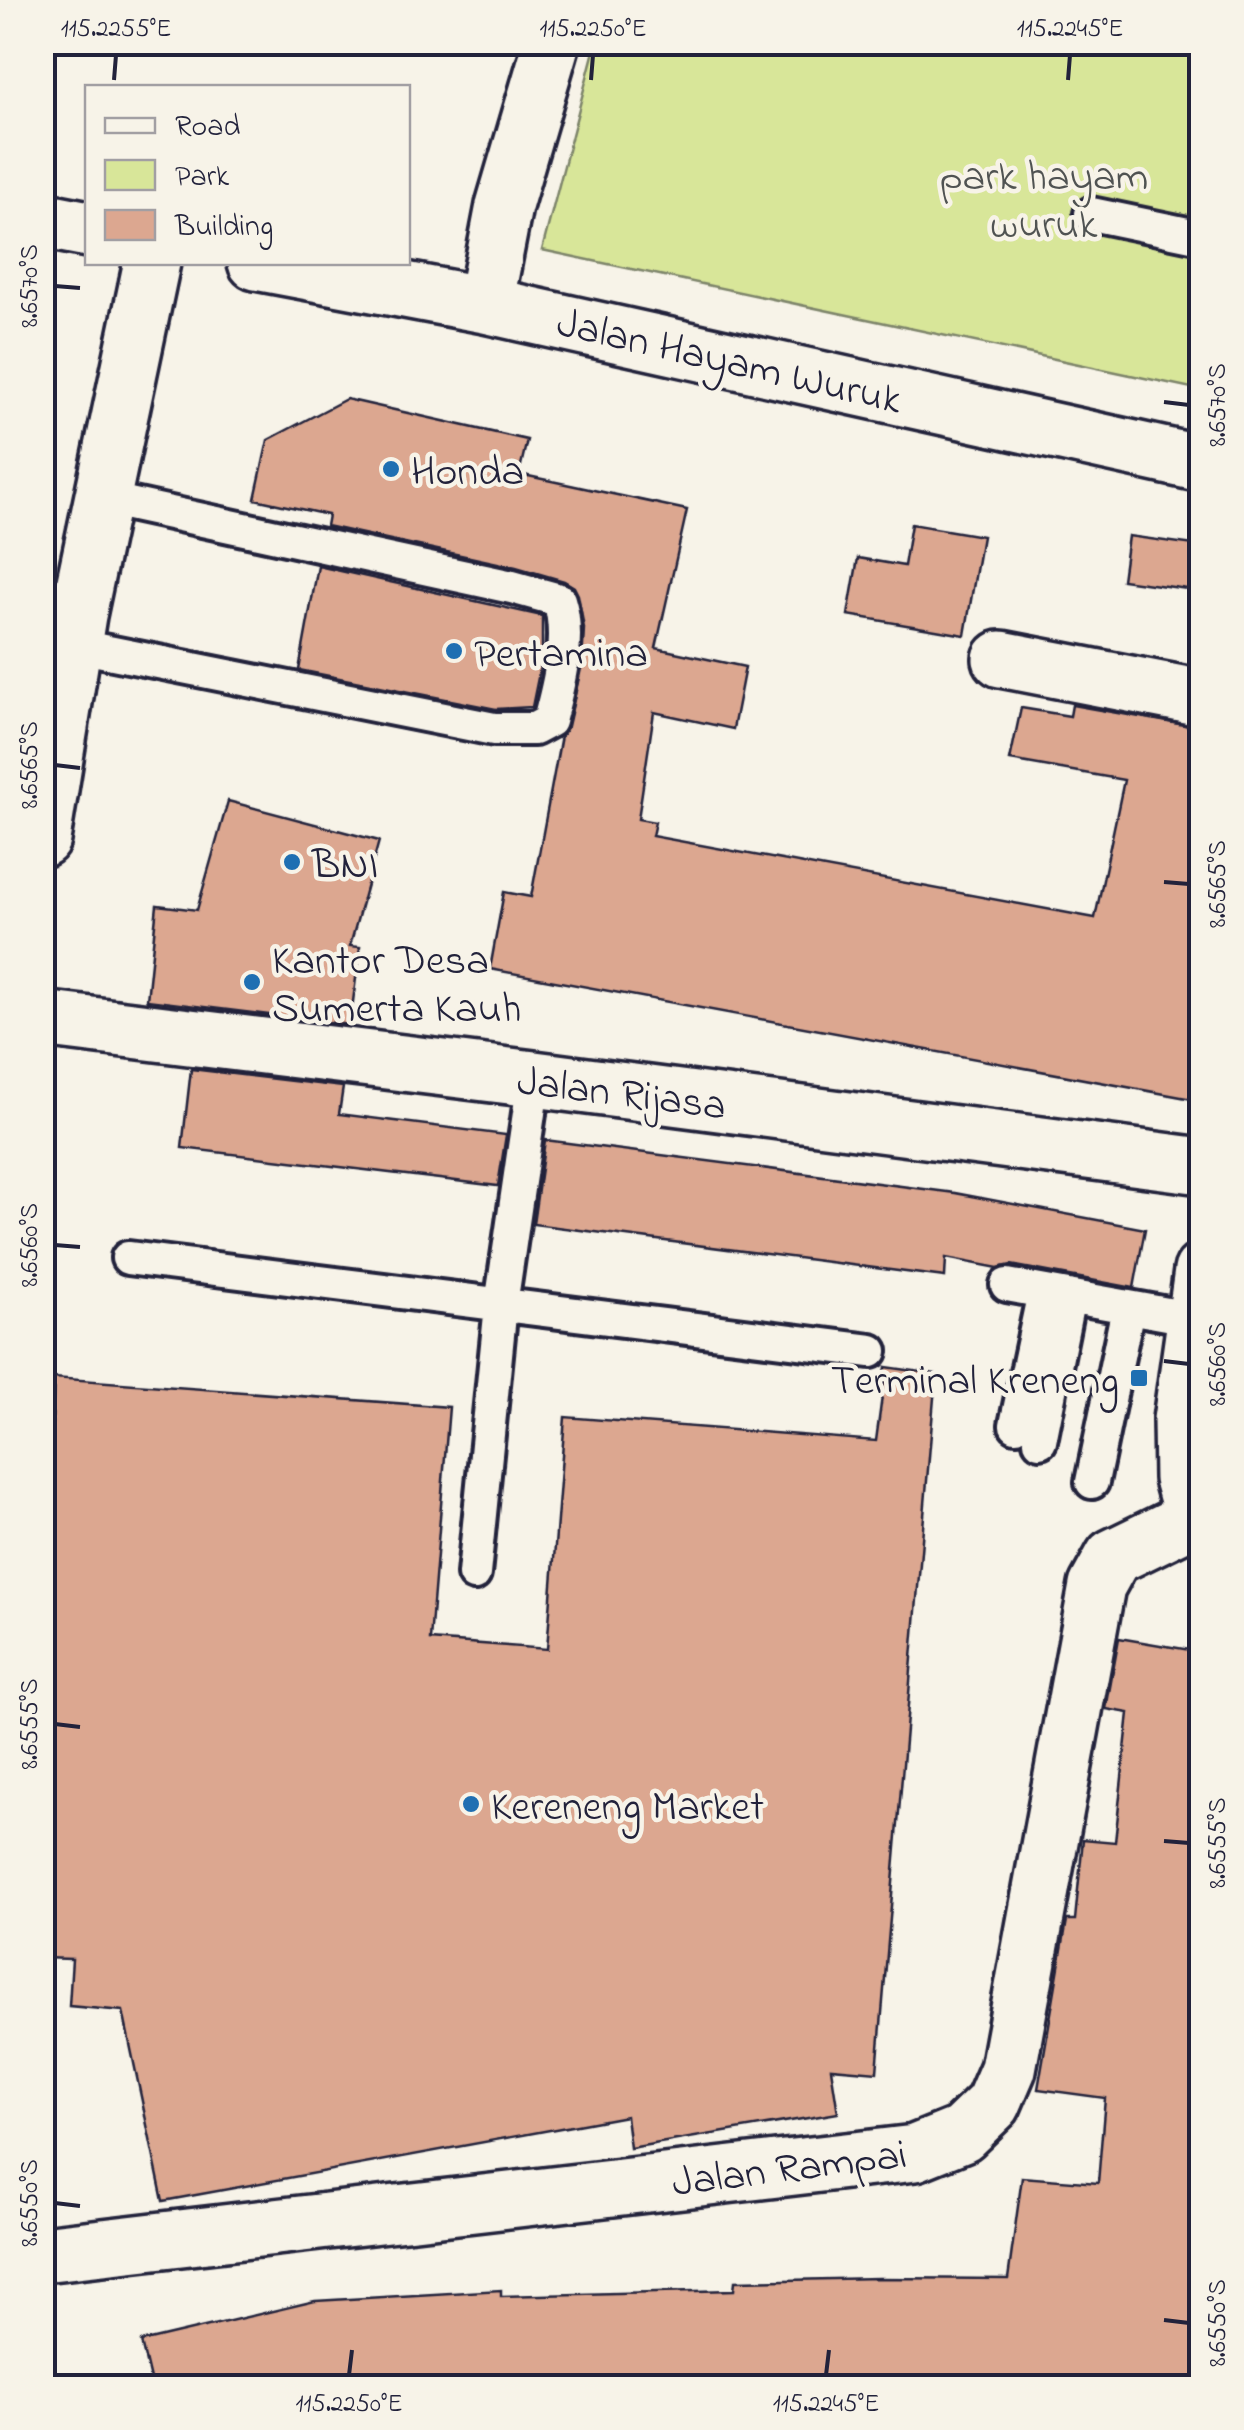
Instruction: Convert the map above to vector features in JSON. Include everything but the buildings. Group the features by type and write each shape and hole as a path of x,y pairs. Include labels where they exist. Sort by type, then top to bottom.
{"street":[{"path":"485,305 504,206 552,42"},
{"path":"42,220 85,228"},
{"path":"42,839 101,498 151,265"},
{"name":"Jalan Hayam Wuruk","path":"272,265 485,305 1202,464"},
{"path":"1001,660 1202,698"},
{"name":"Jalan Rijasa","path":"42,1020 1202,1166"},
{"path":"1197,1520 1182,1478 1180,1420 1198,1295"},
{"name":"Jalan Rampai","path":"42,2254 915,2153 962,2134 993,2104 1008,2069 1097,1586 1113,1557 1197,1520"}],"lane":[{"path":"1091,214 1202,237"},
{"path":"73,645 494,729 534,729 549,721 554,704 563,652 563,612 559,600 528,590 101,498"},
{"path":"474,1574 501,1305 534,1079"},
{"path":"128,1258 871,1352"},
{"path":"1007,1285 1128,1308 1198,1295"},
{"path":"1028,1433 1056,1294"},
{"path":"1092,1482 1128,1308"}],"green space":[{"name":"park hayam wuruk","path":"596,43 1201,43 1201,390 542,250"}],"place":[{"name":"Honda","path":"391,469"},
{"name":"Pertamina","path":"454,651"},
{"name":"BNI","path":"292,862"},
{"name":"Kantor Desa Sumerta Kauh","path":"252,982"},
{"name":"Terminal Kreneng","path":"1139,1378"},
{"name":"Kereneng Market","path":"471,1804"}]}
